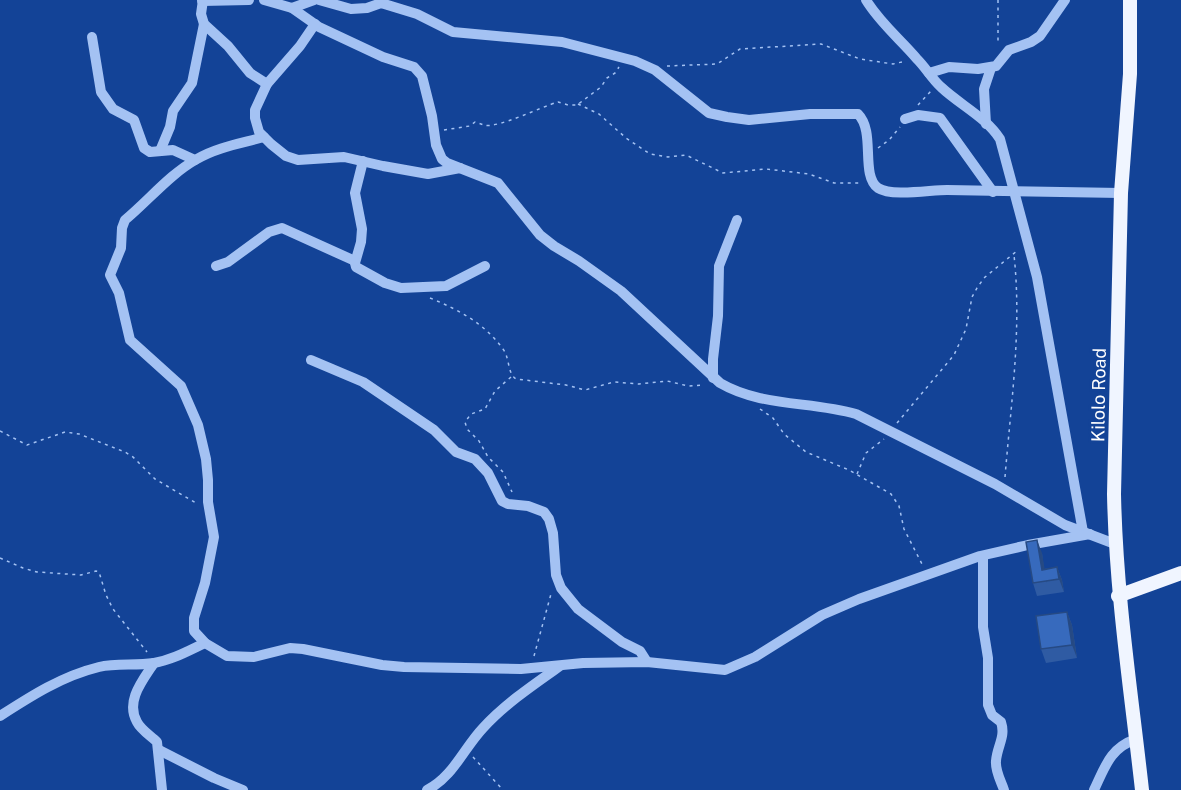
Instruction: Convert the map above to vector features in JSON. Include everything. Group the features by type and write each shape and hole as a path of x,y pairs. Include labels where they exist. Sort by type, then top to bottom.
{"main road":[{"name":"Kilolo Road","path":"1130,0 1130,74 1122,192 1114,494 1118,596 1142,790"},
{"path":"1118,596 1181,573"}],"street":[{"path":"160,151 170,127 173,111 192,83 204,24 201,14 202,1 249,0"},
{"path":"264,0 292,8 315,24 382,57 419,71 435,132 436,145 442,159 498,183 540,235 621,291 717,380 735,392 760,398 833,407 856,414 1004,489 1065,525 1115,544"},
{"path":"292,8 314,0"},
{"path":"319,0 351,9 367,8 381,3 417,14 453,32 562,42 635,61 655,70 709,113 749,120 810,114 858,114 864,123 868,140 871,178 879,188 888,191 1122,192"},
{"path":"866,0 878,18 941,87 995,131 1000,139 1044,311 1086,533"},
{"path":"929,73 949,67 991,68 996,66 1012,48 1031,42 1040,36 1065,0"},
{"path":"204,24 228,46 250,73 267,84"},
{"path":"315,24 300,46 267,84 255,110 259,132 264,137 286,156 298,160 337,156 428,174 462,168"},
{"path":"92,37 101,92 113,109 134,120 147,151 174,150 195,160"},
{"path":"986,124 984,89 991,68"},
{"path":"905,118 918,115 940,118 993,192"},
{"path":"264,137 216,151 195,160 177,173 125,220 122,228 121,248 110,275 119,293 130,340 181,386 198,425 206,459 209,513 213,537 207,573 194,618 194,630 205,643 227,656 254,657 290,648 404,667 531,668 647,662 713,669 732,668 755,657 822,615 859,599 983,556 1086,533"},
{"path":"363,161 355,193 362,233 355,265 385,283 401,288 446,286 485,266"},
{"path":"717,380 713,359 718,316 719,266 737,220"},
{"path":"216,266 228,262 269,232 282,228 355,261"},
{"path":"311,360 363,382 434,430 456,452 475,459 481,464 502,501 544,512 549,519 555,550 557,580 568,598 578,609 622,642 640,651 647,662"},
{"path":"983,556 983,627 988,658 988,705 992,715 1001,722 1004,731 996,759 998,775 1004,790"},
{"path":"0,716 55,682 115,664 154,663 176,657 205,643"},
{"path":"154,663 133,699 132,711 138,724 157,742 162,790"},
{"path":"427,790 435,786 448,773 481,729 503,708 560,665"},
{"path":"1094,790 1116,750 1123,744 1136,739"},
{"path":"159,750 243,790"}],"path":[{"path":"998,0 998,40 1001,60"},
{"path":"665,65 717,64 740,49 821,44 860,59 880,63 892,64 917,59"},
{"path":"435,132 470,126 475,122 488,125 502,122 558,102 568,105 578,104 615,73 624,58"},
{"path":"578,104 598,114 626,138 650,154 672,157 686,154 723,173 766,169 805,173 834,183 875,184"},
{"path":"856,474 866,453 884,439 954,355 966,329 972,297 984,278 1028,242"},
{"path":"1004,489 1017,327 1018,292 1014,254"},
{"path":"429,298 468,315 480,325 508,356 512,376"},
{"path":"512,376 521,380 554,383 585,390 614,382 639,384 667,381 696,386 717,380"},
{"path":"512,376 501,384 485,410 471,414 465,422 467,429 503,472 514,496 528,506"},
{"path":"753,404 773,418 784,434 806,452 856,474 891,494 896,500 901,521 927,575"},
{"path":"0,431 17,442 27,445 70,432 125,452 134,457 149,474 209,513"},
{"path":"0,558 37,572 81,576 99,572 113,609 154,663"},
{"path":"531,668 547,607 557,580"},
{"path":"467,749 503,790"}],"building":[{"path":"1037,540 1042,570 1057,567 1059,579 1033,583 1026,542"},
{"path":"1067,612 1072,645 1041,649 1036,616"}]}
